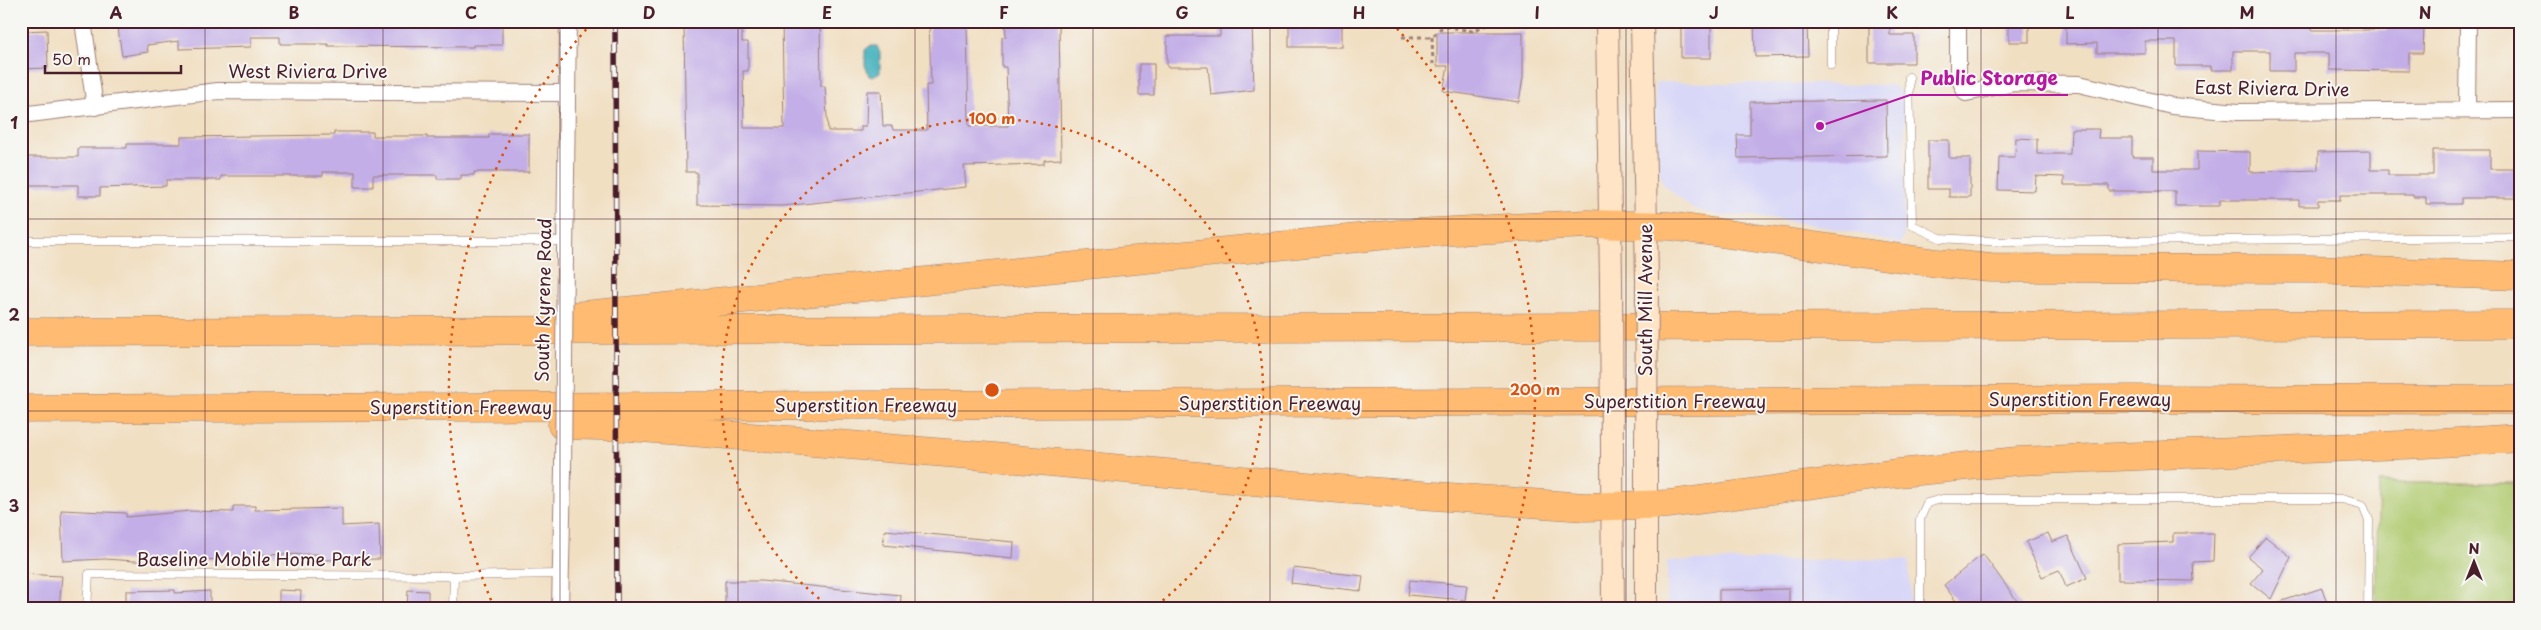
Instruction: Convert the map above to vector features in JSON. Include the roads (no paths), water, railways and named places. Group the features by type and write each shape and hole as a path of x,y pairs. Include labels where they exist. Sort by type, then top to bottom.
{"highway":[{"path":"412,332 1398,234 1611,224 1646,225 1824,246 1937,263 1991,268 2310,268 2520,276"},
{"path":"21,332 2520,324"},
{"name":"Superstition Freeway","path":"21,409 2134,399 2520,400"},
{"path":"158,409 629,428 983,456 1339,489 1585,507 1646,506 1889,474 2018,461 2520,438"}],"main road":[{"name":"South Mill Avenue","path":"1607,21 1611,224 1613,609"},
{"name":"South Mill Avenue","path":"1642,21 1648,280 1646,609"}],"street":[{"path":"83,21 95,106"},
{"name":"South Kyrene Road","path":"560,609 568,21"},
{"name":"East Riviera Drive","path":"1958,21 1958,75 1966,93 2014,83 2079,84 2172,106 2238,112 2520,110"},
{"path":"2467,110 2468,21"},
{"name":"West Riviera Drive","path":"21,115 218,91 567,93"}],"lane":[{"path":"1831,21 1831,65"},
{"path":"1909,77 1912,225 1940,238 2004,242 2520,237"},
{"path":"21,241 565,247"},
{"path":"1920,609 1920,519 1926,503 1942,499 2342,499 2364,504 2369,520 2368,609"},
{"name":"Baseline Mobile Home Park","path":"87,609 89,574 454,576 560,574"},
{"path":"453,609 454,576"}],"water":[{"path":"870,46 877,46 880,53 880,73 873,77 869,76 865,65 865,50"}],"railway":[{"path":"615,21 617,609"}],"place":[{"name":"Public Storage","path":"1820,126"}]}
